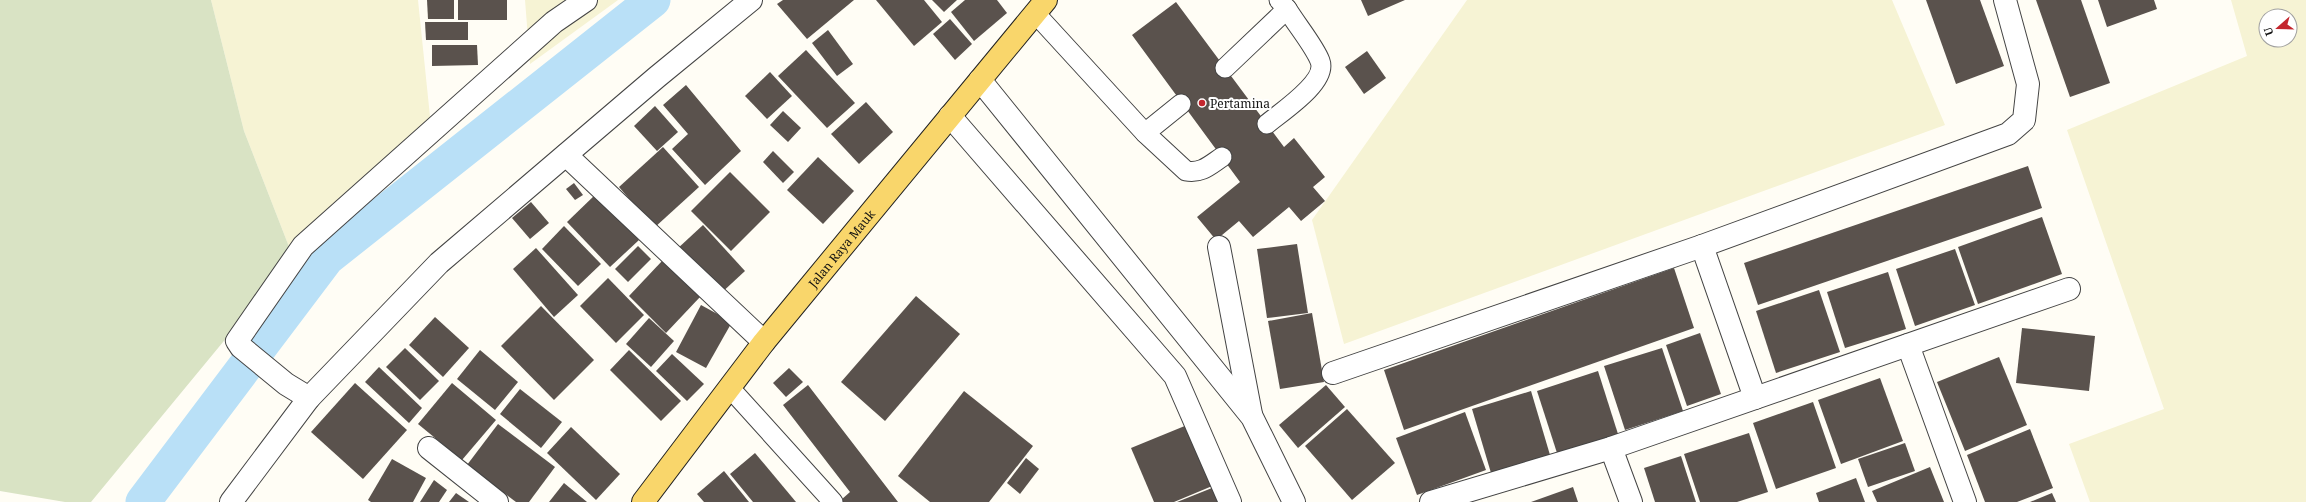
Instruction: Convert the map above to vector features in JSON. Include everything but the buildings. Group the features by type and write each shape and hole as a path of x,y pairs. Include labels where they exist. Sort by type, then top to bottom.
{"main road":[{"name":"Jalan Raya Mauk","path":"643,502 728,387 764,342 1040,7"}],"street":[{"path":"309,398 286,384 241,347 237,341 303,246 554,22 586,0"},
{"path":"231,502 309,398 439,263 751,0"},
{"path":"1333,373 1702,246 2008,134 2024,120 2028,84 2006,0"},
{"path":"980,80 1252,417 1294,502"},
{"path":"950,116 1175,376 1230,502"},
{"path":"566,155 764,342"},
{"path":"1702,246 1755,398"},
{"path":"1219,247 1252,417"},
{"path":"1431,502 1611,448 2069,289"},
{"path":"1908,345 1965,502"},
{"path":"1175,376 1202,356"},
{"path":"428,448 498,502"},
{"path":"1611,448 1631,502"}],"lane":[{"path":"1225,68 1283,5 1321,62 1320,73 1315,84 1267,124"},
{"path":"1040,7 1145,133 1186,171 1195,173 1201,171 1222,157"},
{"path":"1145,133 1181,104"},
{"path":"728,387 833,502"}],"shaded area":[{"path":"211,0 418,0 432,136 293,257 244,131"},
{"path":"525,0 618,0 530,64"},
{"path":"1467,0 1892,0 1945,125 1344,344 1312,220"},
{"path":"2231,0 2306,0 2306,502 2090,502 2069,444 2164,409 2067,130 2247,56"}],"green space":[{"path":"0,0 211,0 244,131 293,257 91,502 65,502 0,491"}],"waterway":[{"path":"143,502 327,258 653,0"}],"place":[{"name":"Pertamina","path":"1202,103"}]}
